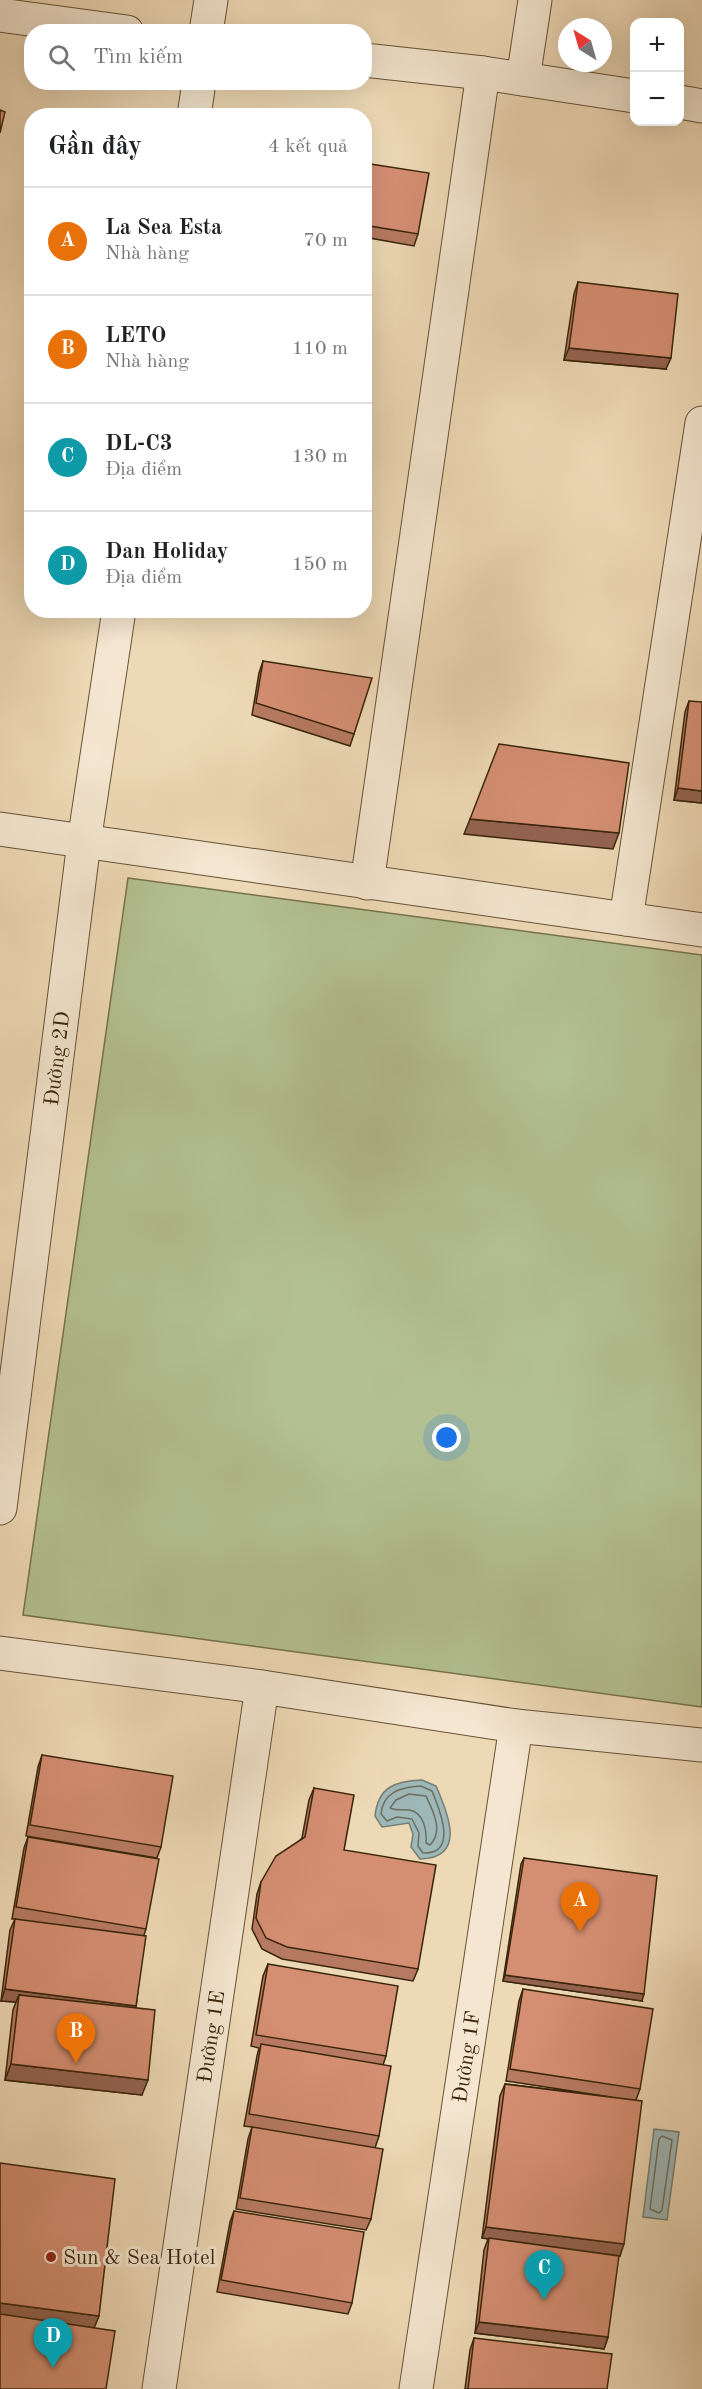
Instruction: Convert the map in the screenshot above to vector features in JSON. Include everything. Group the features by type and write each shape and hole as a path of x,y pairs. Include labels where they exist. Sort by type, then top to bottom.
{"street":[{"path":"207,24 211,0"},
{"path":"523,80 535,0"},
{"path":"0,15 67,24"},
{"path":"372,61 630,95"},
{"path":"367,883 483,74"},
{"path":"195,108 198,90"},
{"path":"684,103 702,106"},
{"path":"626,919 702,423"},
{"name":"Đường 2D","path":"0,1508 84,842 118,618"},
{"path":"0,829 702,930"},
{"path":"0,1653 262,1687 516,1726 702,1745"},
{"name":"Đường 1E","path":"159,2389 262,1687"},
{"name":"Đường 1F","path":"416,2389 516,1726"}],"green space":[{"path":"128,878 702,955 702,1707 23,1615"}],"water":[{"path":"422,1780 436,1786 449,1821 450,1832 449,1843 444,1851 435,1857 420,1859 411,1847 413,1834 409,1823 382,1827 375,1816 384,1792 396,1784"},
{"path":"654,2129 679,2132 667,2220 643,2217"}],"building":[{"path":"0,110 5,112 0,133"},
{"path":"372,164 429,173 418,234 372,226"},
{"path":"578,282 678,294 671,358 569,348"},
{"path":"263,661 372,678 354,734 256,703"},
{"path":"689,701 702,702 702,791 678,788"},
{"path":"499,744 629,763 619,833 470,819"},
{"path":"42,1755 173,1776 161,1847 30,1825"},
{"path":"314,1788 354,1795 344,1850 436,1865 418,1969 287,1947 266,1938 256,1918 261,1882 276,1856 305,1837"},
{"path":"28,1837 159,1859 146,1929 16,1907"},
{"path":"524,1858 657,1876 644,1994 505,1975"},
{"path":"15,1919 146,1936 136,2006 5,1989"},
{"path":"268,1964 398,1986 386,2056 256,2035"},
{"path":"523,1989 653,2009 640,2089 510,2069"},
{"path":"19,1995 155,2010 148,2080 11,2064"},
{"path":"261,2044 391,2066 379,2136 249,2114"},
{"path":"505,2084 642,2101 624,2244 486,2227"},
{"path":"252,2127 383,2149 371,2219 240,2198"},
{"name":"Sun & Sea Hotel","path":"0,2163 115,2179 99,2316 0,2303"},
{"path":"234,2211 364,2232 352,2303 221,2280"},
{"path":"489,2238 619,2256 608,2337 479,2322"},
{"path":"0,2314 115,2331 106,2389 0,2389"},
{"path":"474,2338 612,2354 607,2389 468,2389"}],"place":[{"name":"La Sea Esta","path":"580,1932"},
{"name":"LETO","path":"76,2063"},
{"name":"Sun & Sea Hotel","path":"51,2257"},
{"name":"DL-C3","path":"544,2300"},
{"name":"Dan Holiday","path":"53,2368"}]}
